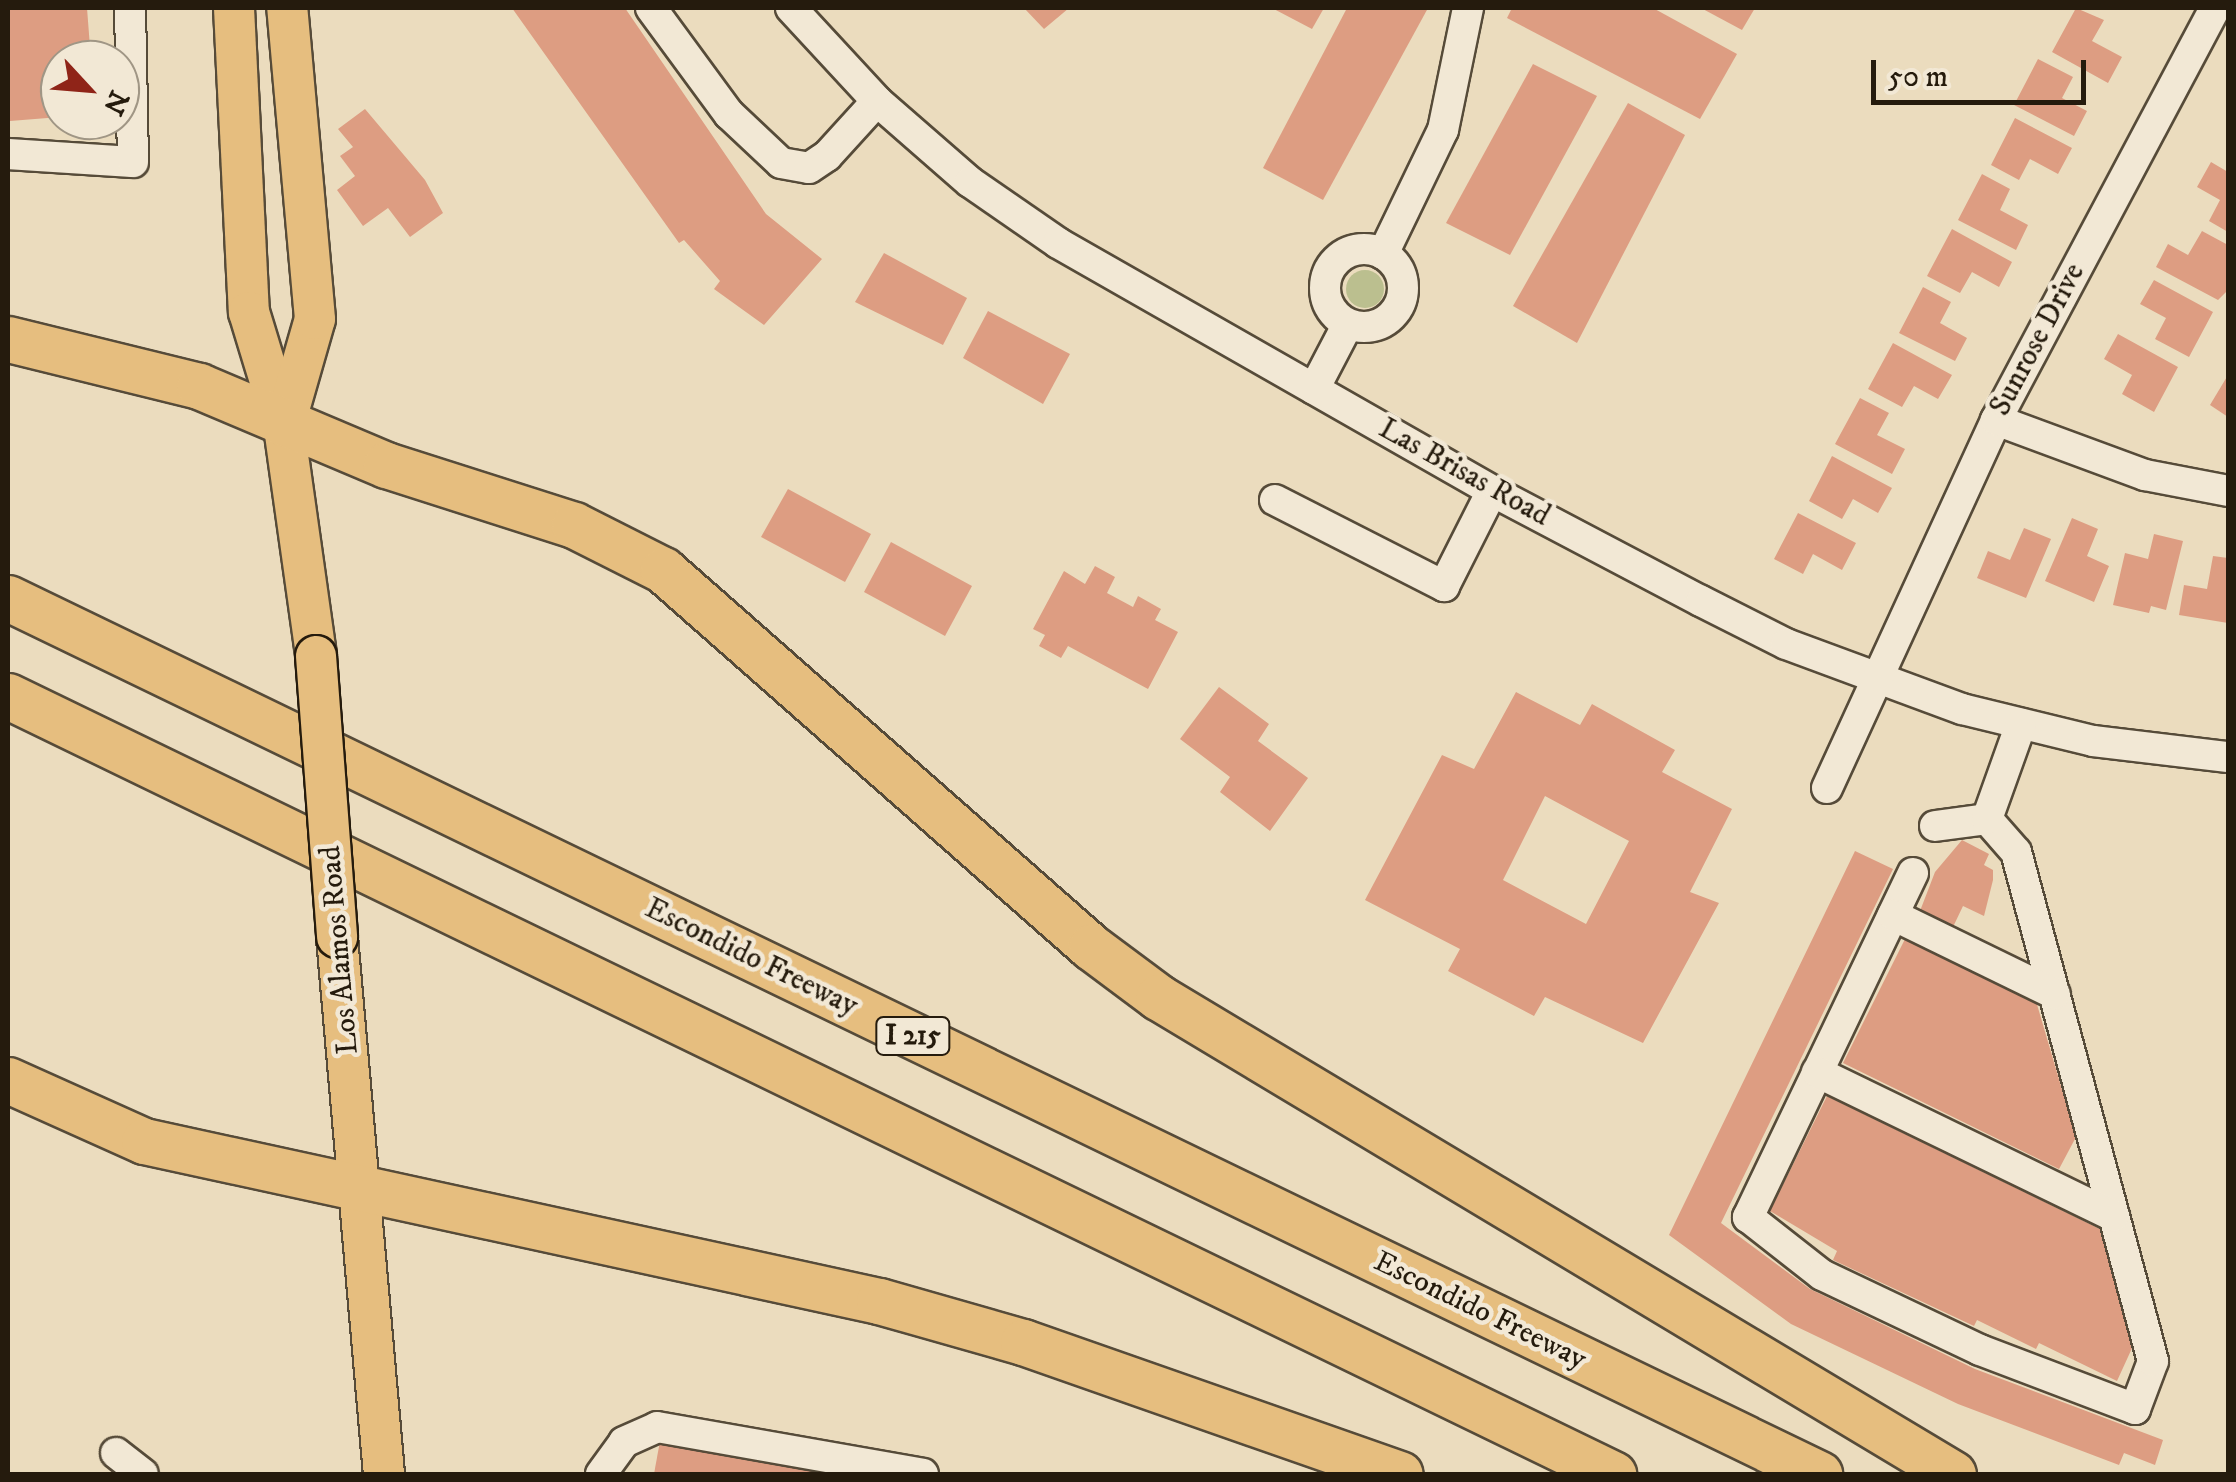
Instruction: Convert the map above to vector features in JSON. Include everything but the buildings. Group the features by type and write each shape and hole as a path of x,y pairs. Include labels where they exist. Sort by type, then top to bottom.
{"highway":[{"path":"8,340 199,386 284,427 574,525 663,570 1091,947 1158,996 1953,1474"},
{"name":"Escondido Freeway","path":"8,598 1819,1474"},
{"path":"8,696 1613,1474"},
{"path":"8,1080 144,1142 879,1300 1023,1342 1400,1474"}],"main road":[{"name":"Los Alamos Road","path":"234,8 250,312 284,427 316,656 384,1474"},
{"name":"Los Alamos Road","path":"284,427 315,319 287,8"}],"street":[{"path":"8,154 133,162 130,8"},
{"path":"651,8 729,114 781,163 809,168 827,156 877,100"},
{"name":"Las Brisas Road","path":"791,8 877,100 970,182 1058,243 1492,491 1786,644 1876,681 2021,724 2142,749 2228,758"},
{"path":"1384,254 1444,130 1468,8"},
{"name":"Sunrose Drive","path":"1828,788 1996,420 2214,8"},
{"path":"1352,251 1384,254 1403,282 1400,304 1380,324 1348,324 1329,306 1329,272 1352,251"},
{"path":"1314,389 1348,324"},
{"path":"1996,420 2144,475 2228,491"},
{"path":"1275,500 1444,586 1492,491"},
{"path":"1987,819 2021,724"},
{"path":"1935,826 1987,819"},
{"path":"1913,873 1748,1217 1822,1275 1980,1350 2135,1408 2153,1361 2016,852 1987,819"},
{"path":"1892,916 2055,994"},
{"path":"1817,1072 2114,1216"},
{"path":"601,1474 624,1442 657,1427 923,1474"},
{"path":"116,1453 143,1474"}],"green space":[{"path":"1365,270 1379,275 1384,289 1379,303 1365,308 1351,303 1346,289 1351,275"}]}
